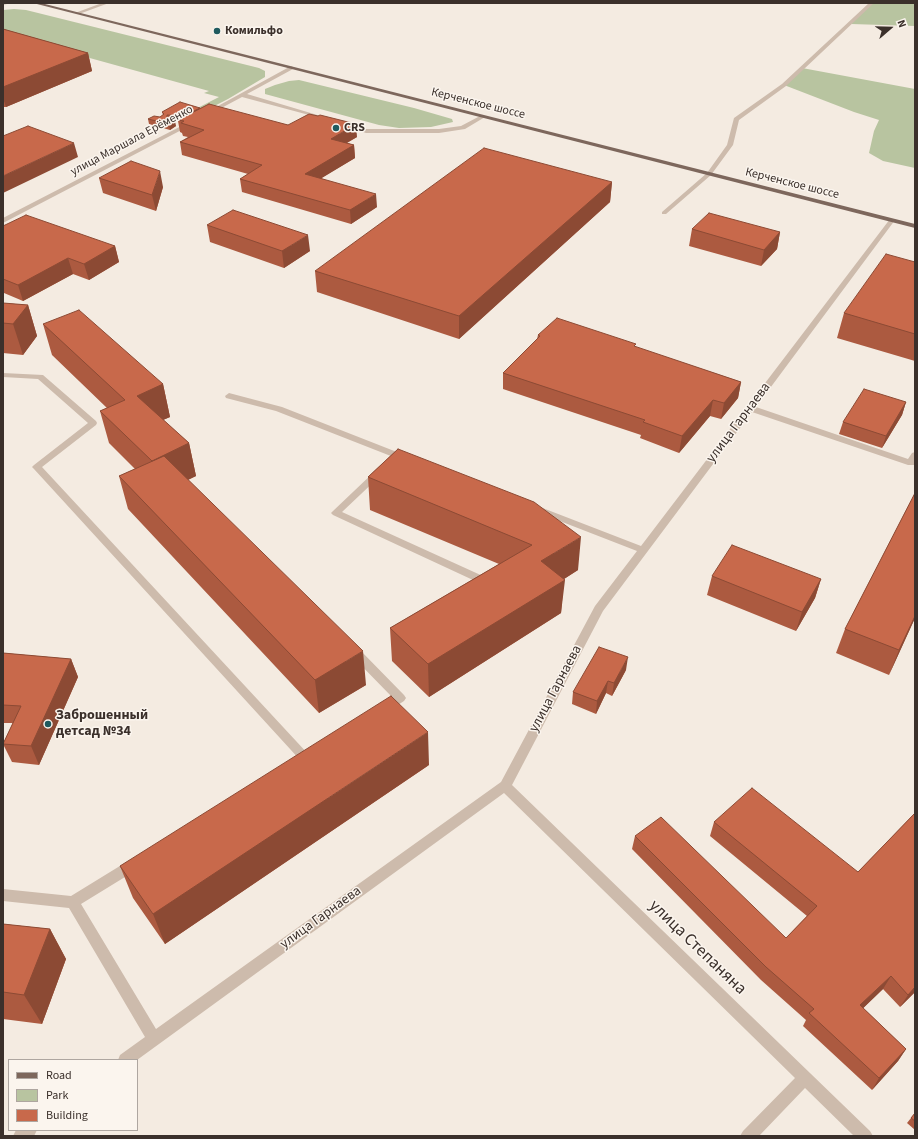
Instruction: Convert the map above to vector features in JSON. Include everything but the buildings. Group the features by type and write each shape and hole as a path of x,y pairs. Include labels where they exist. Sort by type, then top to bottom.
{"main road":[{"name":"Керченское шоссе","path":"35,3 915,226"}],"street":[{"path":"3,4 9,3"},
{"path":"77,13 107,3"},
{"path":"664,213 709,174 730,145 736,120 784,85 872,3"},
{"name":"улица Маршала Ерёменко","path":"205,115 291,68"},
{"path":"243,95 328,120"},
{"path":"335,122 366,131 412,132 463,128 482,117"},
{"name":"улица Маршала Ерёменко","path":"3,221 199,118"},
{"path":"178,123 186,125"},
{"name":"улица Гарнаева","path":"127,1059 505,786 599,609 892,220"},
{"path":"3,375 40,377 93,423 37,466 305,758"},
{"path":"229,396 279,409 392,460 412,461"},
{"path":"750,408 911,463 915,455"},
{"path":"392,460 336,513 481,580 468,588"},
{"path":"531,507 643,550"},
{"path":"345,642 400,698 375,714"},
{"path":"292,766 318,750"},
{"name":"улица Степаняна","path":"505,786 865,1136"},
{"path":"3,895 73,902 146,857"},
{"path":"73,902 154,1039"},
{"path":"748,1136 805,1078"}],"green space":[{"path":"872,3 915,3 915,26 851,24"},
{"path":"3,10 26,10 259,68 265,71 265,77 228,99 191,118 180,117 219,97 204,93 209,91 3,34"},
{"path":"802,68 915,89 915,168 883,161 869,153 874,131 879,120 784,85"},
{"path":"299,80 414,108 452,119 453,122 431,127 399,128 379,125 265,94 265,89 289,81"}],"place":[{"name":"Комильфо","path":"217,31"},
{"name":"CRS","path":"336,128"},
{"name":"Заброшенный детсад №34","path":"48,724"}]}
